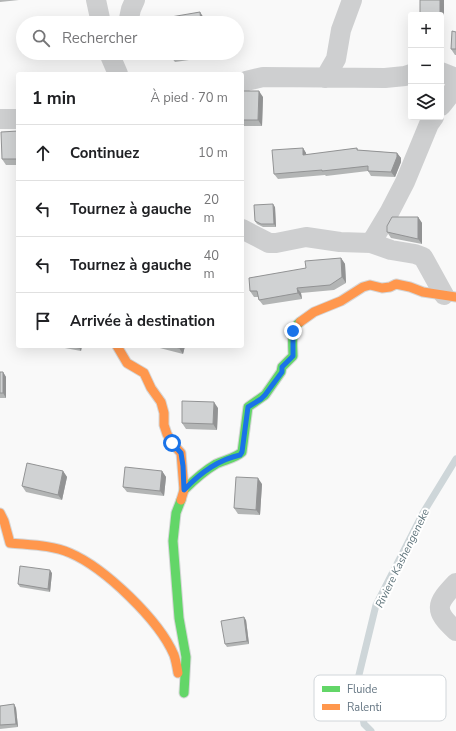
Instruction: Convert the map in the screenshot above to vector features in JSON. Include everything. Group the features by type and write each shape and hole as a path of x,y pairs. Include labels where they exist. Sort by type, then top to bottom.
{"street":[{"path":"96,0 99,16"},
{"path":"130,16 135,0"},
{"path":"325,78 336,59 342,30 352,0"},
{"path":"111,60 117,72"},
{"path":"122,72 123,60"},
{"path":"444,73 456,78"},
{"path":"244,82 263,77 385,78 408,75"},
{"path":"444,102 456,86"},
{"path":"0,119 16,118"},
{"path":"371,244 396,201 432,120"},
{"path":"244,229 269,243 306,237 340,242 371,244 391,250 415,254 423,257 450,296"},
{"path":"184,490 202,473 228,458 240,455 242,452 248,407 265,395 282,372 282,367 293,356 293,331 297,324 304,318 341,301 363,287 370,285 382,288 390,287 396,284 410,286 423,292 450,296"},
{"path":"0,513 4,521 10,543 38,545 70,553 96,567 122,590 151,622 170,648 176,663 184,694 186,657 179,618 172,541 176,513 184,490 181,453 172,443 167,434 164,426 164,413 161,402 151,388 144,373 127,364 118,348"},
{"path":"456,583 445,594 439,606 445,619 456,631"}],"building":[{"path":"420,0 440,0 440,12 420,12"},
{"path":"200,12 200,16 177,16"},
{"path":"452,31 456,32 456,49 451,49"},
{"path":"244,91 259,91 258,120 244,120"},
{"path":"16,131 16,159 2,159 1,132"},
{"path":"303,148 303,155 357,148 357,150 397,153 397,157 391,172 368,171 368,166 274,174 272,150"},
{"path":"273,204 274,224 261,224 255,221 254,205"},
{"path":"392,217 418,217 418,239 387,232 387,226"},
{"path":"341,258 342,277 330,285 297,288 298,293 259,300 257,291 250,291 249,278 306,268 305,261"},
{"path":"0,372 3,372 3,393 0,393"},
{"path":"182,401 214,402 213,424 182,423"},
{"path":"27,463 63,471 58,495 22,486"},
{"path":"125,467 162,471 160,491 123,487"},
{"path":"236,477 258,478 256,510 234,508"},
{"path":"20,566 50,570 48,589 18,584"},
{"path":"244,617 247,641 225,644 221,621"},
{"path":"14,704 16,724 0,725 0,706"}],"waterway":[{"name":"Riviere Kashengeneke","path":"359,675 376,605 423,513 456,459"},
{"name":"Riviere Kashengeneke","path":"363,721 364,724 371,731"}],"traffic: fast":[{"path":"184,490 199,476 212,467 237,456 242,452 248,407 265,395 281,372 282,367 293,356 293,333 300,322"},
{"path":"181,500 176,513 173,541 179,618 186,657 184,693"}],"traffic: slow":[{"path":"300,322 314,312 341,301 363,287 370,285 382,288 390,287 396,284 423,292 456,297"},
{"path":"118,348 127,363 144,373 151,388 161,402 164,413 164,425 167,434 172,443 181,453 184,490 181,500"},
{"path":"0,513 4,521 10,543 56,548 70,553 99,570 130,596 144,611 167,641 174,655 178,673"}],"route":[{"path":"172,443 181,453 184,490 202,473 228,458 240,455 242,452 248,407 265,395 282,372 282,367 293,356 293,331"}]}
